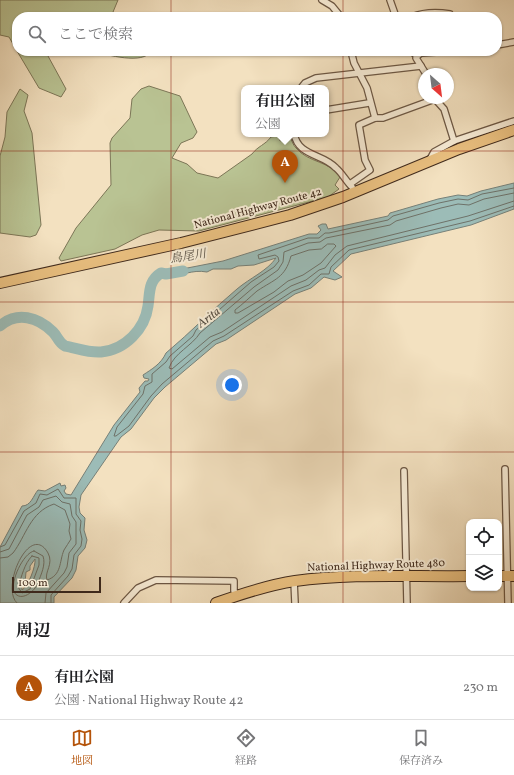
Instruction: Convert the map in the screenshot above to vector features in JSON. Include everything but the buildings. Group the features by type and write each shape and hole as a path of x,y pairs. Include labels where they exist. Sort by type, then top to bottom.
{"highway":[{"name":"National Highway Route 42","path":"0,283 241,228 290,215 353,188 428,163 459,149 514,130"},
{"name":"National Highway Route 480","path":"216,603 237,595 294,582 340,578 466,576"}],"street":[{"path":"322,0 332,6 337,12"},
{"path":"390,0 394,12"},
{"path":"502,44 514,42"},
{"path":"353,56 366,88 369,103 375,118"},
{"path":"303,85 316,78 421,66 416,58 417,56"},
{"path":"329,110 369,103"},
{"path":"296,137 301,148 306,153 331,164 353,188 370,170 365,160 359,125 375,118 383,118 419,104"},
{"path":"440,104 444,109 454,141"},
{"path":"428,163 434,152 454,141 514,121"},
{"path":"505,470 508,603"},
{"path":"404,471 407,603"},
{"path":"124,603 138,588 156,580 234,581 234,591 237,595"},
{"path":"294,582 295,603"}],"green space":[{"path":"0,0 118,0 113,12 12,12 12,42 9,37 0,35"},
{"path":"20,56 48,56 66,89 61,97 39,88"},
{"path":"115,56 144,56 133,58"},
{"path":"149,86 180,96 197,132 193,138 181,143 172,158 187,164 197,173 218,178 252,154 271,137 278,137 280,141 290,137 294,146 301,153 336,172 340,177 335,185 339,189 328,197 199,231 159,230 142,235 115,249 61,261 59,258 76,228 111,185 110,143 112,138 130,118 132,99 141,89"},
{"path":"20,89 28,95 24,111 32,133 41,225 36,235 30,237 0,233 0,156 5,137 7,112"}],"water":[{"name":"Arita","path":"514,183 514,209 471,225 351,254 333,271 342,277 335,280 324,277 311,288 295,294 226,340 216,344 165,387 154,398 131,429 121,437 81,495 79,507 80,513 85,518 84,530 87,540 85,548 78,556 76,570 72,578 54,597 54,603 0,603 0,547 22,506 30,503 38,490 45,491 60,483 61,486 65,485 66,488 64,491 66,494 71,495 114,425 140,392 139,388 145,381 148,381 149,379 144,378 143,375 159,363 166,353 228,297 268,267 276,258 254,265 238,266 231,269 213,269 207,272 196,271 177,275 167,275 172,271 223,261 309,234 317,234 321,230 318,226 322,224 326,224 328,229 388,216 390,213 438,199 458,195 467,196","holes":["35,559 29,581 22,590 22,586 25,583 26,572 30,570 30,566"]}],"waterway":[{"name":"鳥尾川","path":"0,326 13,318 27,318 47,327 65,346 92,352 110,350 126,343 143,323 148,306 150,288 157,276 161,273 166,274 183,271"}],"place":[{"name":"有田公園","path":"285,183"}]}
